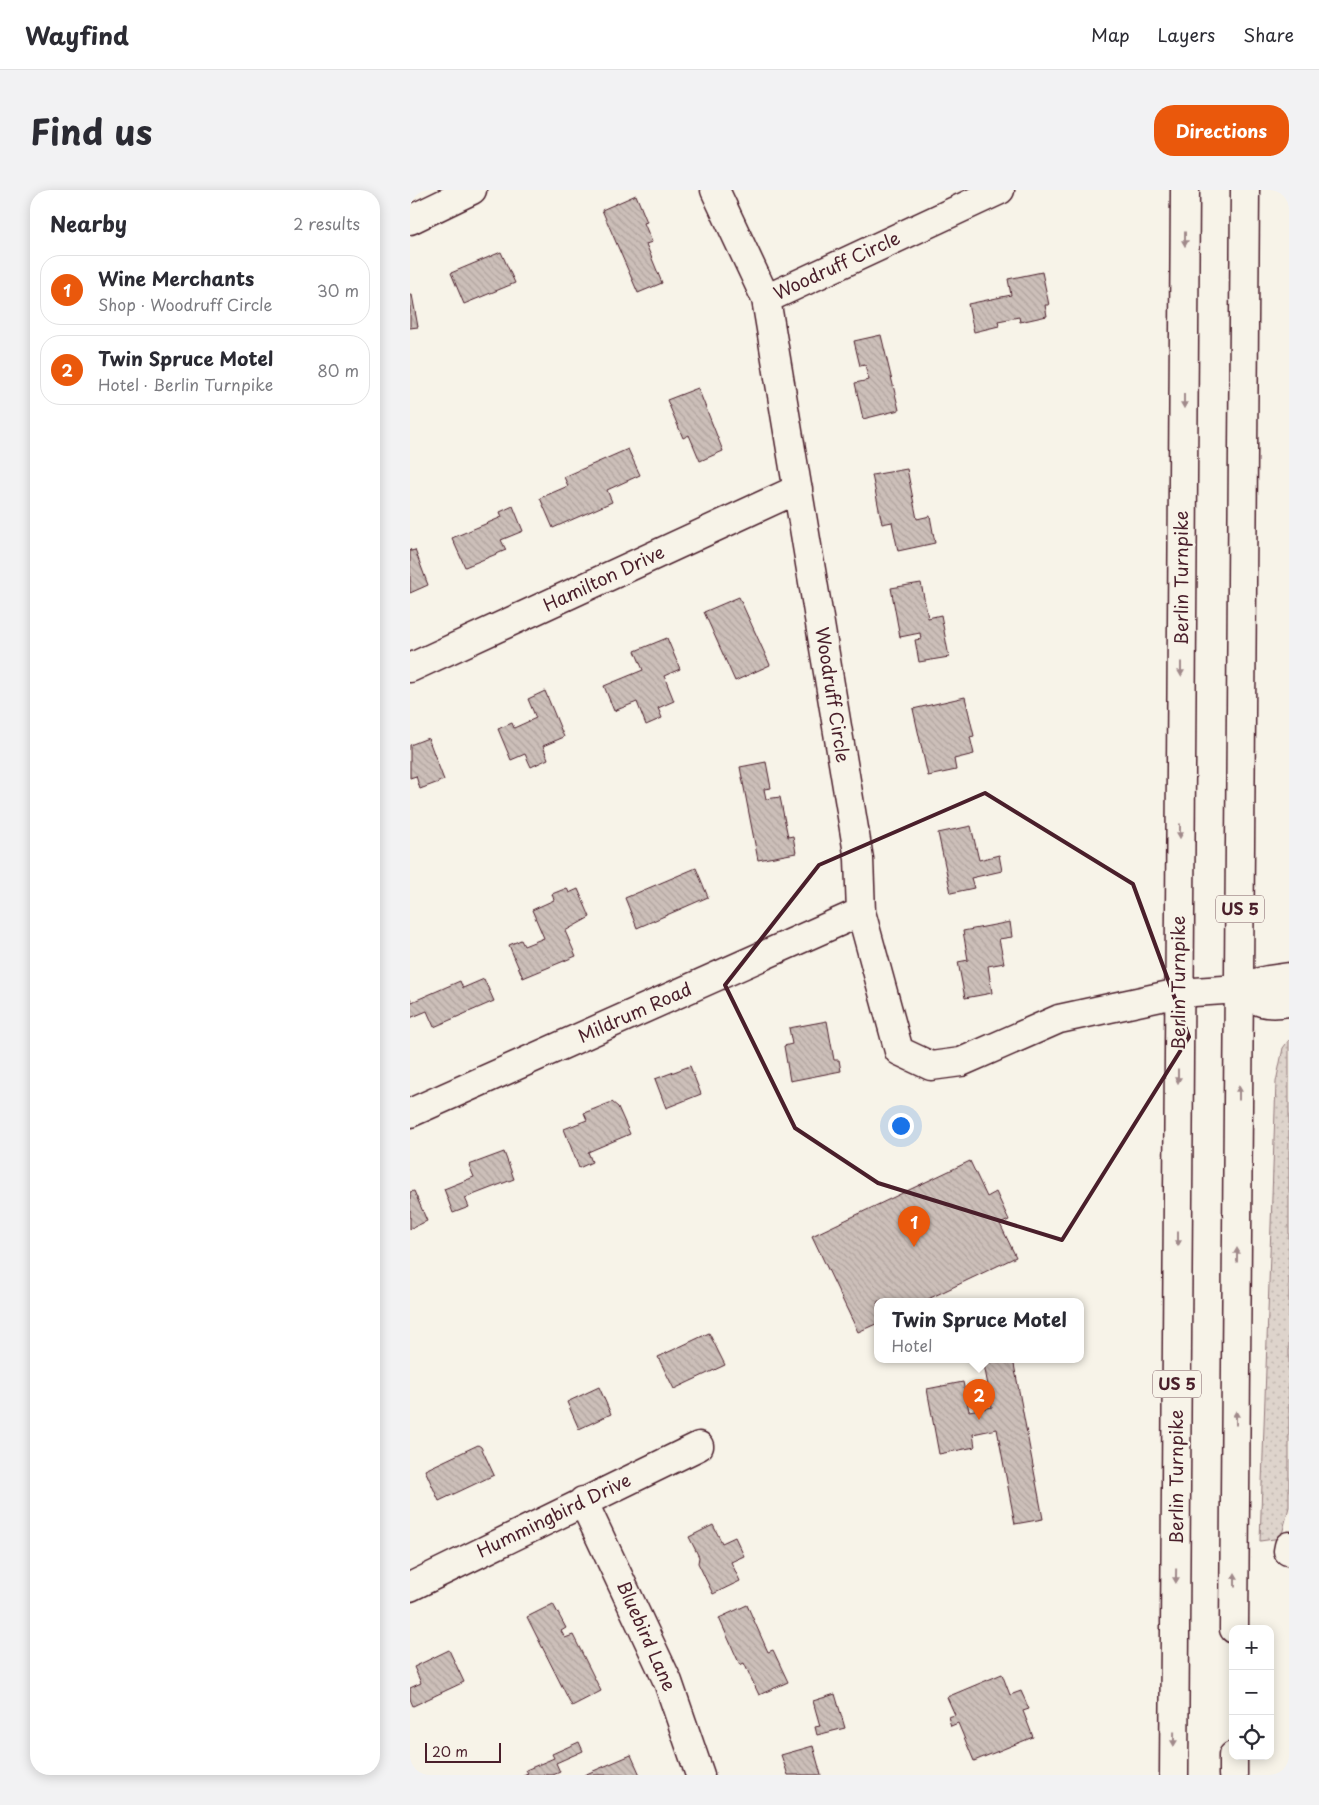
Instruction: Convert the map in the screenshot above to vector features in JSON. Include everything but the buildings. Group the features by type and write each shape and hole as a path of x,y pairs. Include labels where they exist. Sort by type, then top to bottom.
{"main road":[{"path":"410,220 472,190"},
{"path":"715,190 766,300"},
{"name":"Woodruff Circle","path":"1000,190 766,300 859,859 861,912 899,1051 931,1066 961,1062 1059,1019 1179,993 1239,989 1251,984 1289,977"},
{"name":"Berlin Turnpike","path":"1174,1775 1185,190"},
{"name":"US 5","path":"1234,1625 1245,190"},
{"name":"Hamilton Drive","path":"410,668 798,489"},
{"name":"Mildrum Road","path":"410,1113 861,912"},
{"path":"1239,989 1255,1001 1274,1005 1289,1002"},
{"name":"Hummingbird Drive","path":"410,1586 699,1446"},
{"name":"Bluebird Lane","path":"583,1501 668,1682 700,1775"},
{"path":"1233,1760 1233,1775"}],"highlighted area":[{"path":"985,793 1133,884 1189,1037 1062,1240 878,1183 795,1128 725,985 819,865"}],"shaded area":[{"path":"1289,1040 1289,1507 1281,1538 1260,1541 1276,1082 1283,1048"}],"place":[{"name":"Wine Merchants","path":"914,1247"},
{"name":"Twin Spruce Motel","path":"979,1420"}]}
